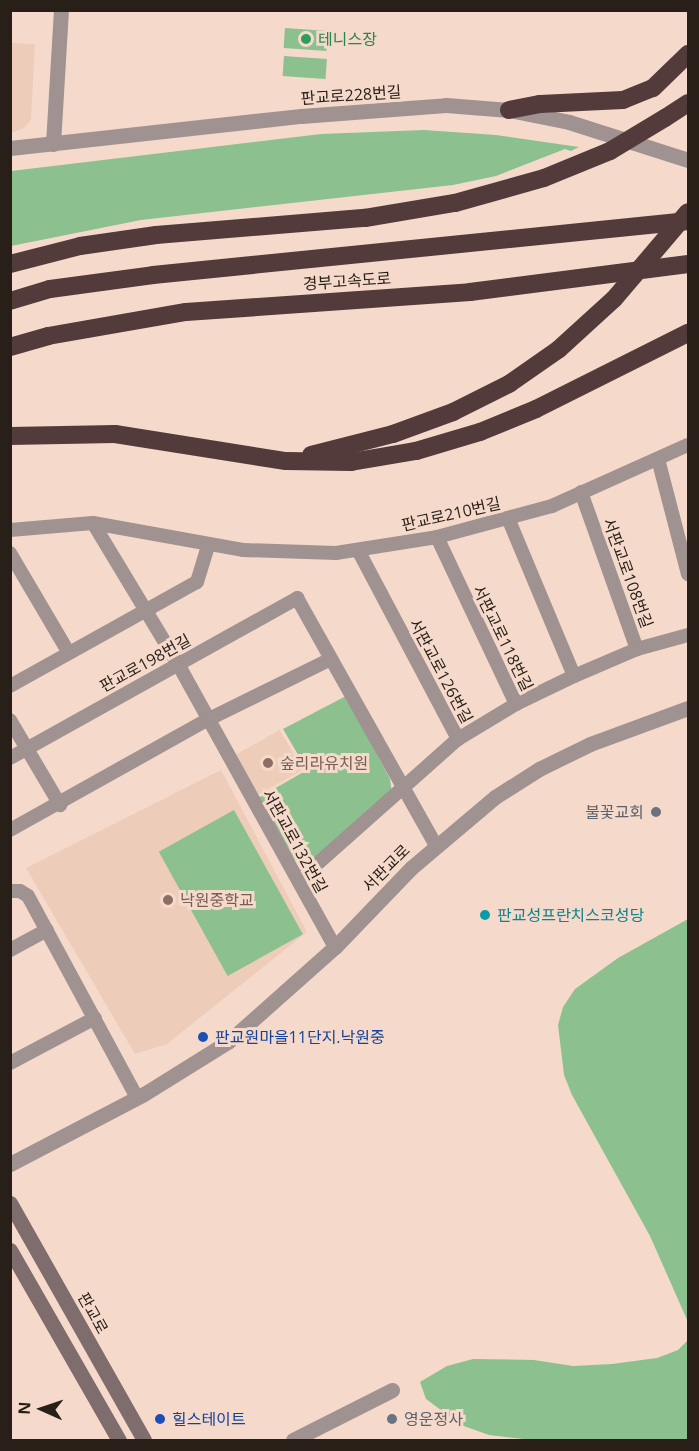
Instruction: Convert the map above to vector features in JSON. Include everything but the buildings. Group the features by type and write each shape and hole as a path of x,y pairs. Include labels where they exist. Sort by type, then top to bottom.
{"highway":[{"path":"509,110 540,104 623,100 653,88 688,54"},
{"path":"10,264 80,246 156,235 376,216 455,203 544,178 610,151 688,103"},
{"path":"286,461 393,434 453,412 509,384 559,349 614,299 688,212"},
{"name":"경부고속도로","path":"10,301 50,289 153,275 688,221"},
{"name":"경부고속도로","path":"10,347 48,336 186,312 470,292 688,264"},
{"path":"10,435 115,434 286,461 351,462 416,451 480,432 536,409 688,333"}],"main road":[{"name":"판교로","path":"10,1203 144,1440"},
{"path":"10,1250 119,1440"}],"street":[{"path":"52,144 61,10"},
{"name":"판교로228번길","path":"10,148 301,116 446,105 509,110 569,122 688,160"},
{"name":"판교로210번길","path":"10,530 93,523 208,546 311,553 358,550 437,537 508,518 581,492 688,445"},
{"path":"658,459 688,574"},
{"name":"서판교로108번길","path":"581,492 637,649 688,635"},
{"path":"508,518 574,676"},
{"name":"서판교로132번길","path":"93,523 178,664 207,720 335,947"},
{"name":"서판교로118번길","path":"437,537 516,704 637,649"},
{"path":"10,686 145,608 197,582 208,546"},
{"name":"서판교로126번길","path":"299,880 402,791 458,738 358,550"},
{"path":"10,553 69,652"},
{"name":"판교로198번길","path":"10,758 297,598 331,659"},
{"path":"10,830 207,720 331,659 402,791 436,846"},
{"path":"458,738 516,704"},
{"name":"서판교로","path":"10,1164 137,1098 229,1041 335,947 436,846 484,805 539,769 590,744 688,708"},
{"path":"10,720 60,804"},
{"path":"15,891 28,896 137,1098"},
{"path":"10,950 47,930"},
{"path":"12,1058 95,1018"},
{"path":"296,1440 392,1390"}],"shaded area":[{"path":"11,43 35,44 31,120 24,128 11,133"},
{"name":"숲리라유치원","path":"280,730 302,770 255,796 233,756"},
{"name":"낙원중학교","path":"221,770 307,932 167,1044 135,1054 26,868"}],"green space":[{"name":"테니스장","path":"285,28 328,31 327,51 284,48"},
{"name":"테니스장","path":"284,56 327,59 326,79 283,76"},
{"path":"424,130 496,135 579,147 571,151 565,149 496,176 453,185 141,220 11,246 11,171 321,134"},
{"path":"346,696 390,779 392,793 312,862 293,860 258,798 307,770 283,729"},
{"path":"234,810 303,934 228,976 159,852"},
{"path":"688,919 688,1322 650,1236 572,1095 564,1075 558,1025 563,1007 575,989 618,958"},
{"path":"688,1340 688,1440 533,1440 489,1435 461,1425 426,1399 420,1382 447,1366 473,1359 534,1360 573,1366 612,1364 657,1358 678,1350"}],"place":[{"name":"테니스장","path":"306,39"},
{"name":"숲리라유치원","path":"268,763"},
{"name":"불꽃교회","path":"656,812"},
{"name":"낙원중학교","path":"168,900"},
{"name":"판교성프란치스코성당","path":"485,915"},
{"name":"판교원마을11단지.낙원중","path":"203,1037"},
{"name":"힐스테이트","path":"160,1419"},
{"name":"영운정사","path":"392,1419"}]}
